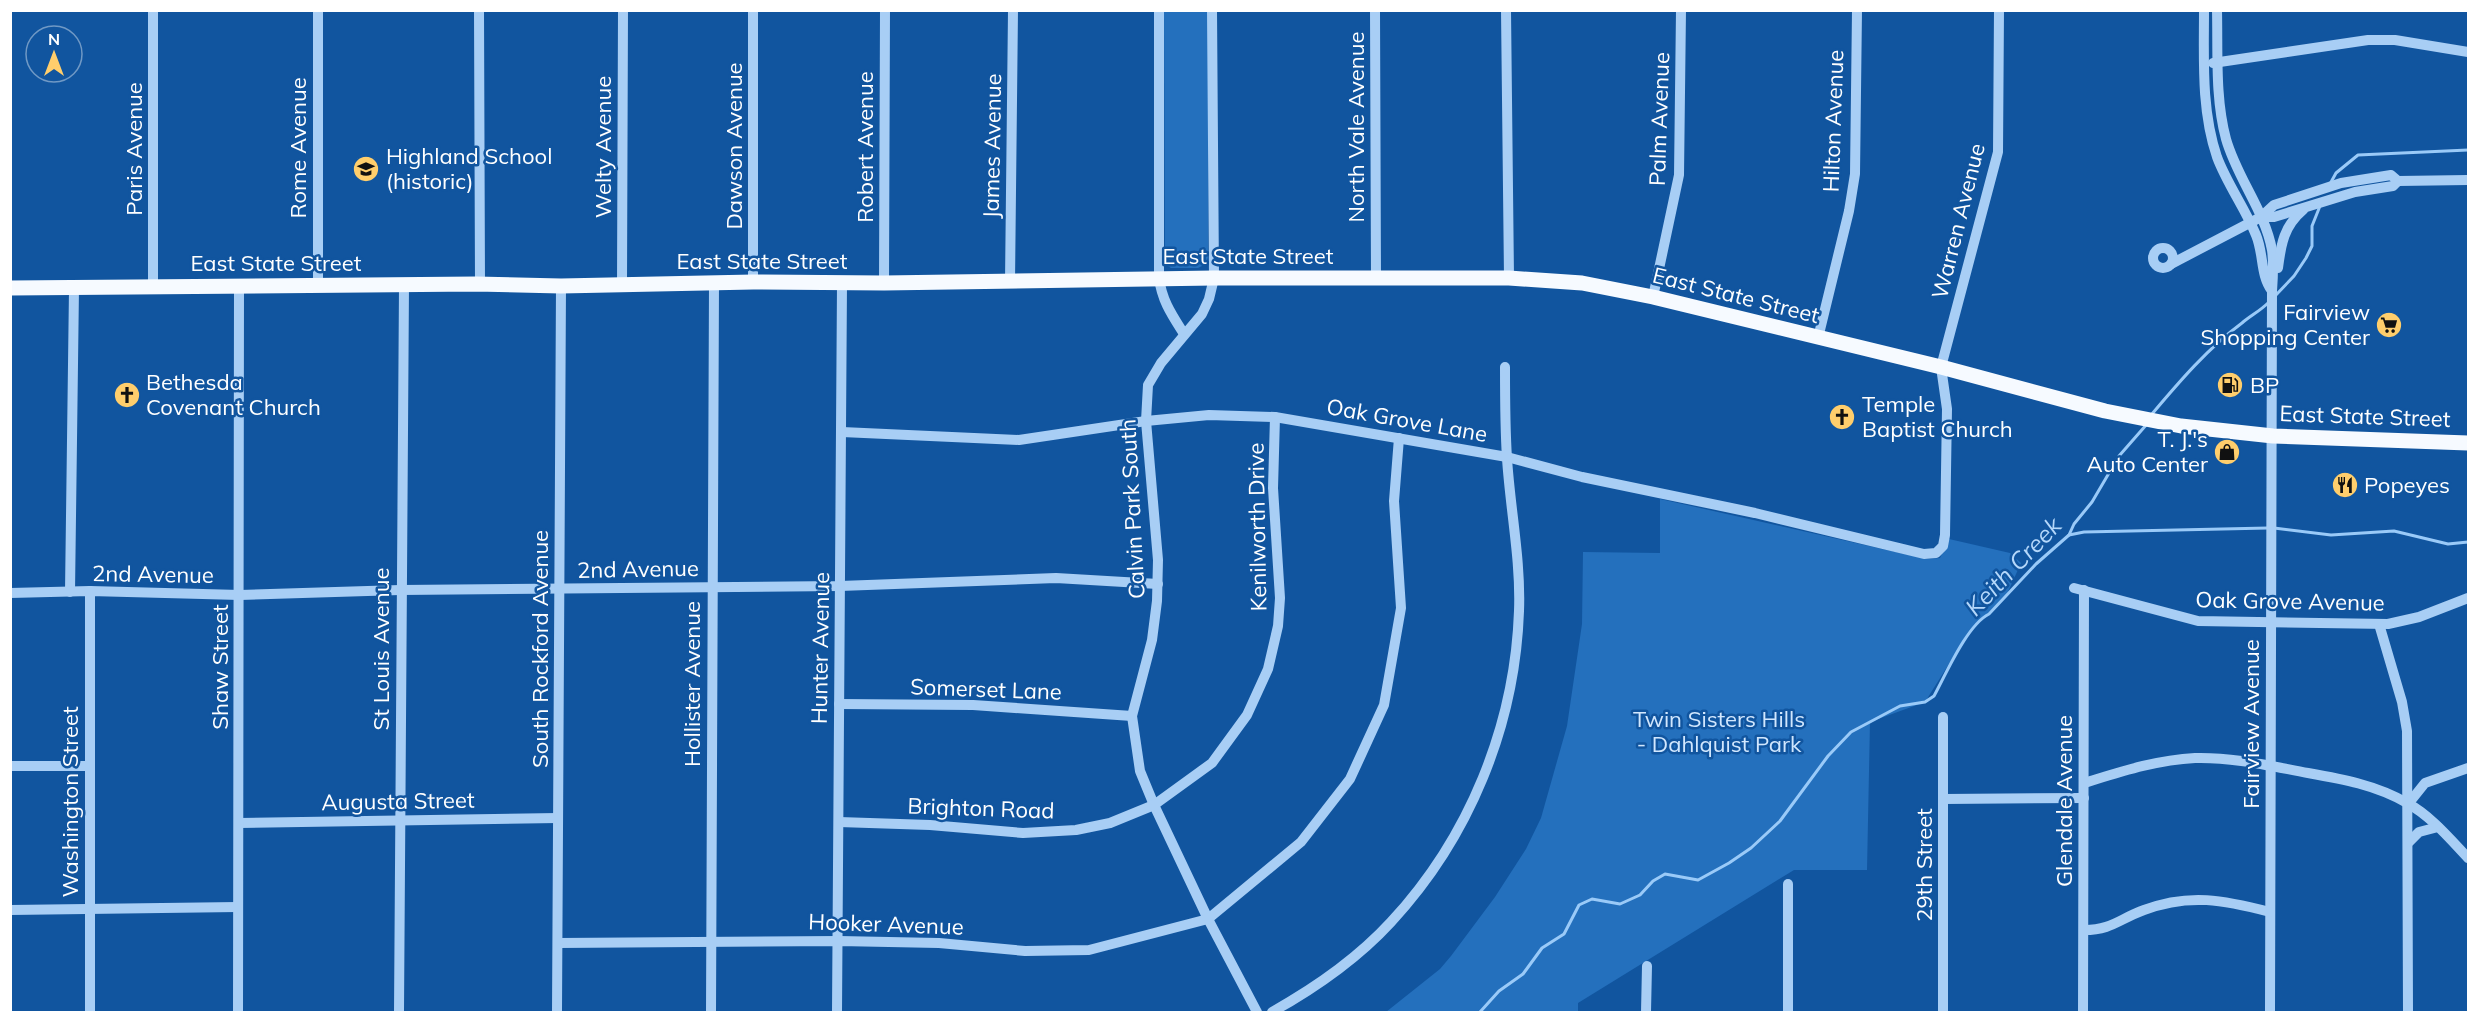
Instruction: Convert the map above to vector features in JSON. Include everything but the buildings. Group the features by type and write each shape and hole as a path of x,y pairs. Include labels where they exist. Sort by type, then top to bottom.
{"main road":[{"name":"East State Street","path":"10,288 480,284 561,286 753,282 842,284 1214,278 1509,278 1582,283 1653,297 1941,367 2104,411 2181,426 2272,436 2469,443"}],"street":[{"name":"Paris Avenue","path":"153,10 153,287"},
{"name":"Rome Avenue","path":"318,10 318,286"},
{"path":"479,10 480,284"},
{"name":"Welty Avenue","path":"622,284 623,10"},
{"name":"Dawson Avenue","path":"753,10 753,282"},
{"name":"Robert Avenue","path":"884,283 885,10"},
{"name":"James Avenue","path":"1010,282 1013,10"},
{"path":"1159,10 1159,279 1161,295 1184,334"},
{"name":"Calvin Park South","path":"1212,10 1214,278 1209,300 1202,314 1161,363 1148,385 1146,421 1158,584 1152,640 1132,716 1140,771 1154,805 1208,919 1257,1012"},
{"name":"North Vale Avenue","path":"1375,10 1376,279"},
{"path":"1506,10 1509,278"},
{"name":"Palm Avenue","path":"1653,297 1679,174 1681,10"},
{"name":"Hilton Avenue","path":"1818,338 1849,211 1855,174 1857,10"},
{"name":"Warren Avenue","path":"1941,367 1998,152 1999,10"},
{"path":"2204,10 2206,112 2214,146 2261,249 2265,281 2272,291"},
{"path":"2217,10 2220,103 2226,138 2234,164 2268,234 2273,256 2272,291"},
{"path":"2204,64 2368,40 2395,40 2469,52"},
{"path":"2171,264 2261,217 2274,205 2341,183 2391,175 2398,181 2469,180"},
{"path":"2261,217 2274,217 2340,196 2393,186 2398,181"},
{"path":"2272,291 2286,228 2307,206"},
{"name":"Hollister Avenue","path":"711,1012 714,283"},
{"name":"Hunter Avenue","path":"837,1012 842,284"},
{"name":"St Louis Avenue","path":"399,1012 400,590 404,285"},
{"name":"Shaw Street","path":"238,1012 239,286"},
{"name":"South Rockford Avenue","path":"557,1012 561,286"},
{"path":"70,592 74,288"},
{"name":"Fairview Avenue","path":"2270,1012 2272,291"},
{"path":"1272,1012 1305,993 1346,964 1390,923 1428,879 1457,833 1502,727 1514,671 1519,610 1516,537 1507,457 1505,367"},
{"name":"Oak Grove Lane","path":"842,432 1019,440 1146,421 1209,415 1275,417 1507,457 1582,477 1755,513 1924,554 1936,553 1943,546 1945,535 1947,409 1941,367"},
{"name":"Kenilworth Drive","path":"1154,805 1212,763 1247,715 1268,669 1278,626 1280,598 1273,488 1275,417"},
{"path":"1208,919 1301,842 1350,779 1383,705 1401,608 1394,501 1399,438"},
{"name":"2nd Avenue","path":"10,593 90,591 240,595 400,590 840,586 1056,578 1158,584"},
{"name":"Oak Grove Avenue","path":"2079,589 2194,620 2271,622 2397,623 2469,598"},
{"name":"Glendale Avenue","path":"2079,589 2084,783 2083,1012"},
{"name":"Washington Street","path":"90,591 90,1012"},
{"path":"2379,624 2405,716 2409,804 2408,1012"},
{"name":"Somerset Lane","path":"839,704 973,705 1132,716"},
{"name":"29th Street","path":"1943,717 1943,1012"},
{"path":"2084,783 2133,767 2179,759 2218,759 2269,765 2362,784 2409,804 2438,827 2469,858"},
{"path":"10,766 89,766"},
{"path":"2409,804 2425,783 2469,768"},
{"path":"1944,799 2084,798"},
{"name":"Brighton Road","path":"839,822 930,825 1023,833 1065,831 1110,823 1154,805"},
{"name":"Augusta Street","path":"239,823 558,818"},
{"path":"2409,843 2419,831 2438,827"},
{"path":"1788,884 1788,1012"},
{"path":"2084,930 2103,929 2142,910 2184,900 2219,900 2270,912"},
{"path":"10,910 238,907"},
{"name":"Hooker Avenue","path":"558,943 838,941 939,943 1025,951 1089,950 1208,919"},
{"path":"1646,1012 1647,966"}],"green space":[{"path":"1164,11 1208,11 1208,257 1206,264 1198,268 1171,268 1165,264"},
{"name":"Twin Sisters Hills - Dahlquist Park","path":"1660,499 1927,559 1940,558 1949,539 2010,553 2021,563 2007,594 1969,632 1925,702 1870,722 1867,870 1794,870 1578,1003 1578,1012 1386,1012 1440,969 1495,897 1526,849 1541,818 1567,726 1582,624 1583,552 1660,553"}],"waterway":[{"name":"Keith Creek","path":"2330,184 2336,173 2358,155 2468,150"},
{"name":"Keith Creek","path":"2275,296 2294,276 2306,258 2312,246 2312,226 2320,206"},
{"name":"Keith Creek","path":"2152,414 2206,354 2268,303"},
{"name":"Keith Creek","path":"1480,1012 1499,991 1523,974 1542,948 1564,934 1579,905 1592,899 1620,904 1640,895 1653,881 1665,874 1698,880 1729,863 1751,848 1780,821 1828,756 1851,732 1900,706 1925,702 1934,696 1973,628 2036,564 2069,535 2119,456 2147,424"},
{"path":"2069,535 2084,532 2268,528"},
{"path":"2274,528 2331,535 2394,531 2448,544 2468,542"}],"place":[{"name":"Highland School (historic)","path":"366,169"},
{"name":"Fairview Shopping Center","path":"2389,325"},
{"name":"BP","path":"2230,385"},
{"name":"Bethesda Covenant Church","path":"127,395"},
{"name":"Temple Baptist Church","path":"1842,417"},
{"name":"T. J.'s Auto Center","path":"2227,452"},
{"name":"Popeyes","path":"2345,485"}]}
